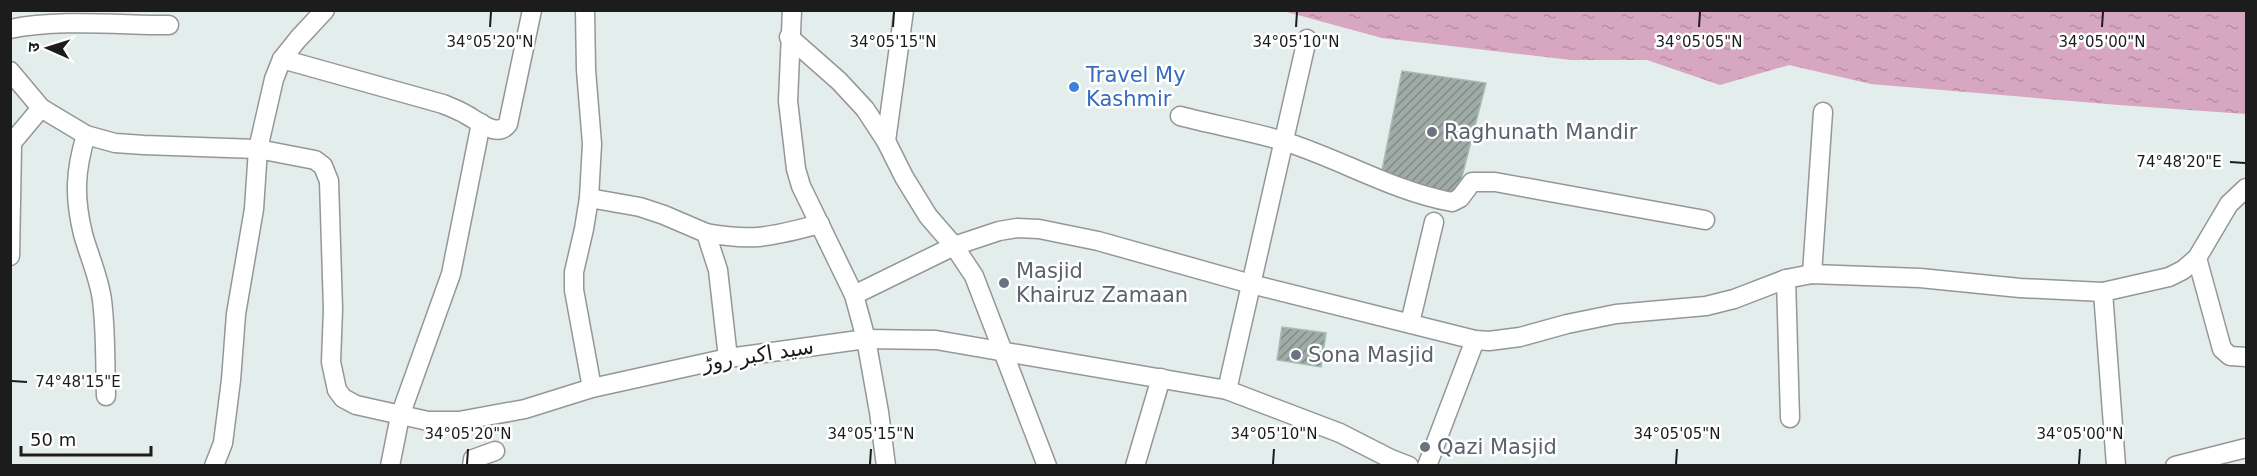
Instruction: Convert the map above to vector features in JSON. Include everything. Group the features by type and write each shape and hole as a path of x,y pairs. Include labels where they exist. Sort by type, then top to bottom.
{"street":[{"path":"214,465 223,443 228,411 236,314 254,209 258,149 274,79 282,59 325,10"},
{"path":"282,59 443,104 498,130 505,129 508,124 532,10"},
{"path":"585,10 586,69 592,144 589,198 574,272 574,290 592,388"},
{"path":"886,141 904,10"},
{"path":"787,19 865,109 886,141 904,177 928,216 954,246 974,276 1047,465"},
{"path":"787,19 788,101 796,169 801,186 854,295 866,339 886,465"},
{"path":"10,29 63,24 169,25"},
{"path":"1227,390 1307,39"},
{"path":"10,71 41,108 86,135 115,143 258,149"},
{"path":"10,256 11,145 41,108"},
{"path":"1812,274 1823,112"},
{"path":"1180,116 1284,142 1406,190 1452,202 1460,198 1472,182 1489,181 1705,220"},
{"path":"390,465 400,416 451,274 481,123"},
{"path":"86,135 76,177 77,200 83,234 101,298 105,332 106,396"},
{"name":"سید اکبر روڑ","path":"258,149 315,160 323,166 329,181 333,309 331,362 338,390 343,398 356,405 428,421 459,421 525,409 592,388 728,358 866,339 936,340 1227,390 1340,433 1389,462 1409,465"},
{"path":"854,295 954,246 999,231 1017,228 1039,229 1098,241 1251,284 1475,340 1489,341 1520,338 1567,324 1616,314 1706,306 1734,299 1786,279 1812,274 1920,278 2020,288 2103,292 2169,277 2183,270 2197,258 2229,204 2247,188"},
{"path":"589,198 640,207 706,233 732,238 760,238 820,224"},
{"path":"1410,323 1434,222"},
{"path":"706,233 718,270 728,358"},
{"path":"2197,258 2222,349 2230,356 2247,357"},
{"path":"1786,279 1790,418"},
{"path":"2103,292 2116,465"},
{"path":"1427,465 1475,340"},
{"path":"1135,465 1161,378"},
{"path":"2175,465 2247,448"},
{"path":"472,465 472,459 475,456 495,451"}],"water":[{"path":"1283,11 2246,11 2246,114 1871,84 1789,65 1720,85 1647,60 1571,60 1382,38"}],"building":[{"name":"Raghunath Mandir","path":"1402,71 1486,83 1456,200 1380,180"},
{"path":"1282,327 1326,333 1321,367 1277,360"}],"place":[{"name":"Travel My Kashmir","path":"1074,87"},
{"name":"Raghunath Mandir","path":"1432,132"},
{"name":"Masjid Khairuz Zamaan","path":"1004,283"},
{"name":"Sona Masjid","path":"1296,355"},
{"name":"Qazi Masjid","path":"1425,447"}]}
